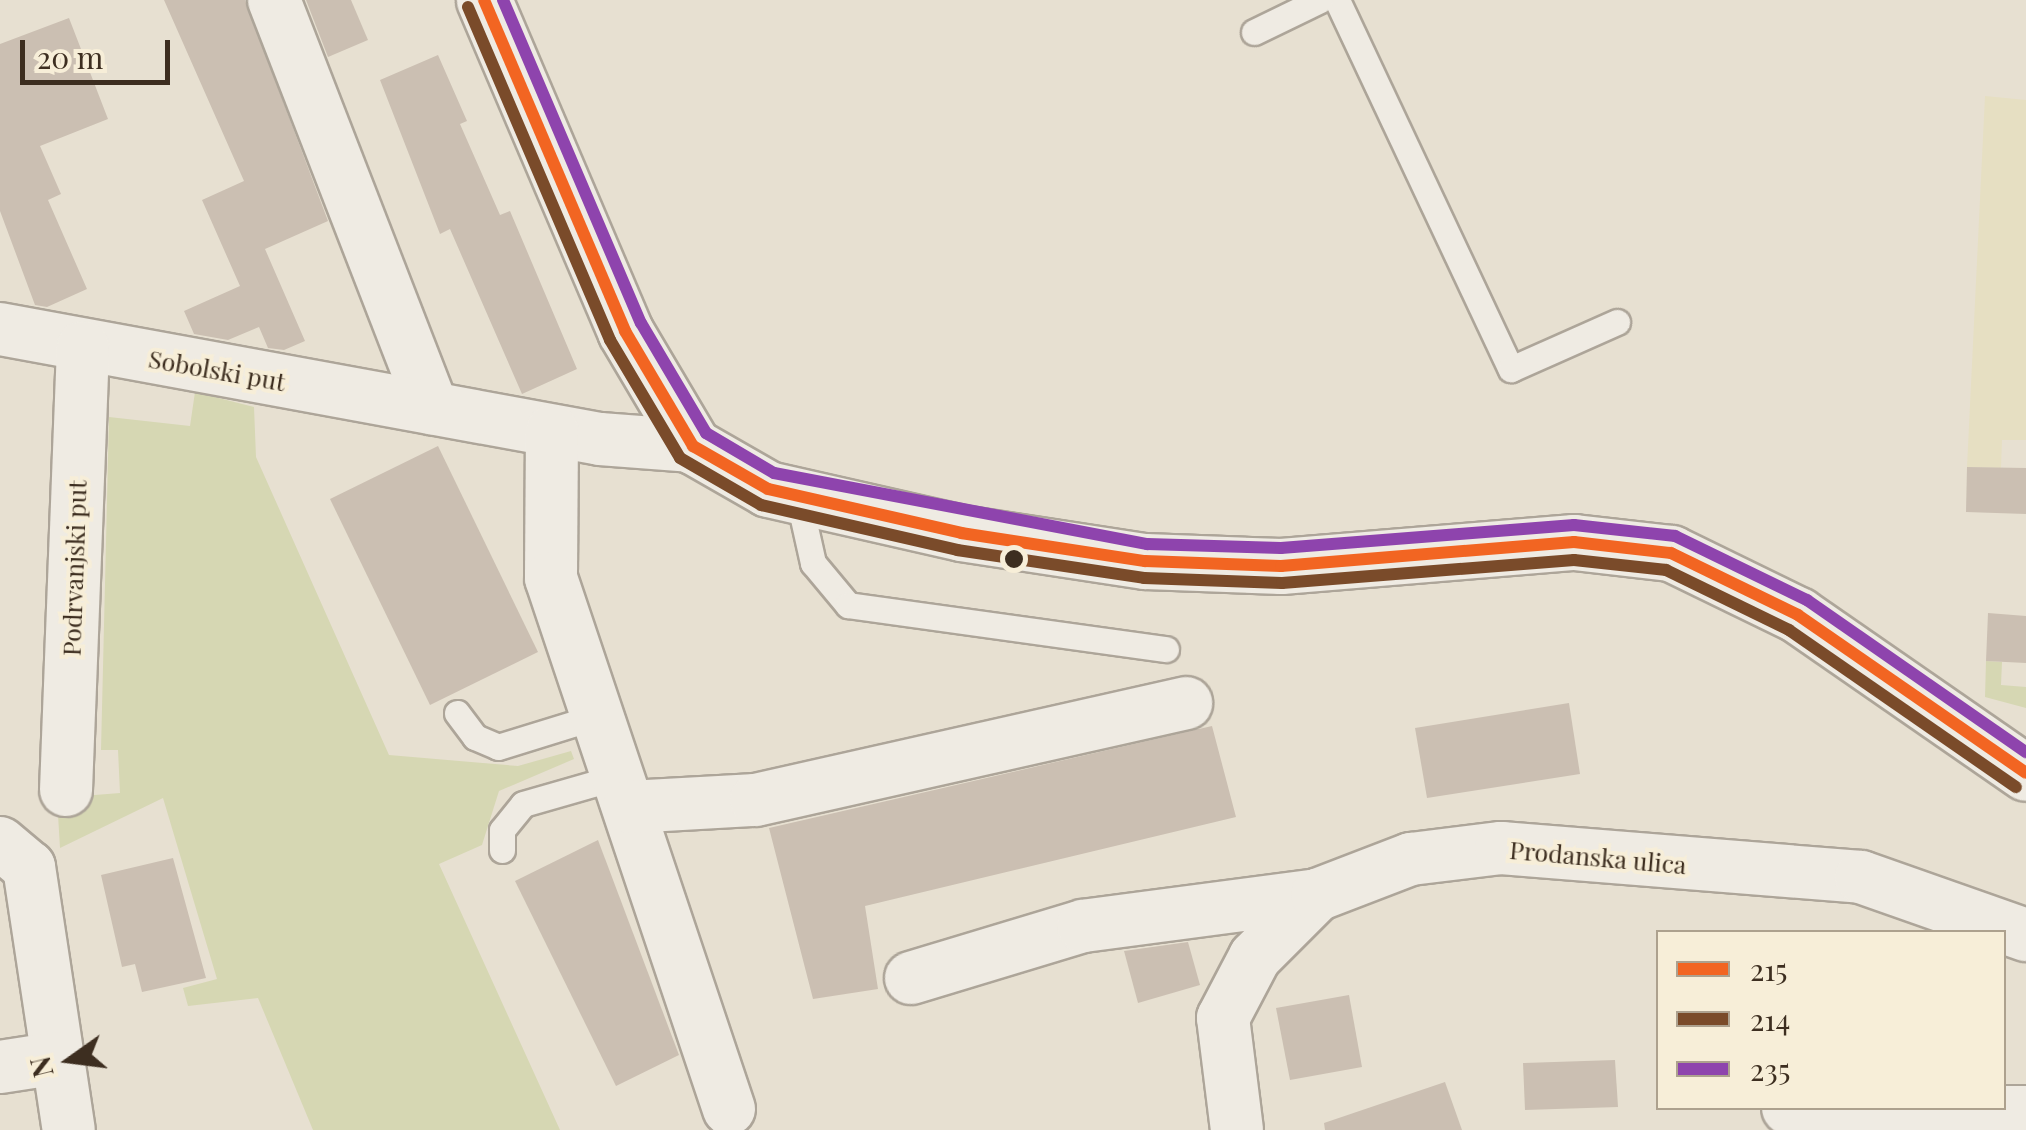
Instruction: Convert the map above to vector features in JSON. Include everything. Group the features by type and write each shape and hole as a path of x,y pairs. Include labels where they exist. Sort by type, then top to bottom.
{"street":[{"path":"274,0 432,408"},
{"path":"484,0 625,331 693,446 798,496 1145,562 1281,566 1574,542 1671,553 1798,616 2026,773"},
{"name":"Sobolski put","path":"4,322 83,347 552,431 693,446"},
{"name":"Podrvanjski put","path":"66,790 83,347"},
{"path":"552,431 551,578 729,1110"},
{"path":"623,792 756,800 1186,703"},
{"name":"Prodanska ulica","path":"1237,1130 1223,1018 1255,957 1317,895 1411,859 1501,848 1861,877 2026,935"},
{"path":"15,855 58,1058 69,1130"},
{"path":"910,978 1082,926 1317,895"},
{"path":"0,1067 58,1058"},
{"path":"1907,1110 2026,1112"}],"lane":[{"path":"1254,32 1320,0"},
{"path":"1337,0 1512,370 1617,322"},
{"path":"798,496 813,563 848,605 1166,649"},
{"path":"457,713 474,737 498,747 595,717"},
{"path":"502,850 502,830 523,804 623,792"}],"shaded area":[{"path":"1985,96 2026,100 2026,440 2002,440 2001,468 1967,467"}],"green space":[{"path":"195,392 254,407 256,457 389,755 518,766 571,751 574,759 499,791 482,845 439,864 560,1130 313,1130 258,998 188,1006 183,988 217,979 163,798 60,848 57,798 120,793 118,750 101,750 109,417 190,426"},
{"path":"1986,661 2002,662 2001,685 2026,687 2026,708 1985,697"}],"building":[{"path":"164,0 245,0 328,221 265,249 305,341 284,350 268,348 259,327 228,340 194,334 184,311 240,286 202,200 244,181"},
{"path":"306,0 351,0 368,40 328,57"},
{"path":"69,18 108,119 40,146 61,194 48,200 87,289 47,307 35,305 0,211 0,44"},
{"path":"438,55 467,121 460,124 500,215 510,211 577,369 522,394 450,229 440,234 380,80"},
{"path":"438,446 538,652 430,705 330,499"},
{"path":"1967,467 2026,468 2026,514 1966,512"},
{"path":"1988,613 2026,616 2026,663 1986,661"},
{"path":"1569,703 1580,774 1427,798 1415,728"},
{"path":"1212,726 1236,817 865,906 878,989 813,999 769,828"},
{"path":"598,840 679,1055 616,1086 515,881"},
{"path":"173,858 206,978 142,992 135,964 122,967 101,875"},
{"path":"1188,942 1200,985 1138,1003 1124,951"},
{"path":"1349,995 1362,1067 1290,1080 1276,1008"},
{"path":"1615,1060 1618,1107 1525,1110 1523,1063"},
{"path":"1445,1082 1462,1130 1325,1130 1324,1123"}],"transit line":[{"name":"215","path":"484,0 625,331 693,446 768,489 961,533 1145,561 1281,566 1574,542 1671,553 1798,615 2026,773"},
{"name":"235","path":"503,0 641,323 706,433 774,473 1147,544 1281,548 1574,525 1675,536 1807,600 2026,752"},
{"name":"214","path":"468,7 610,340 680,458 761,505 957,550 1144,578 1282,583 1574,560 1666,570 1789,630 2016,787"}]}
